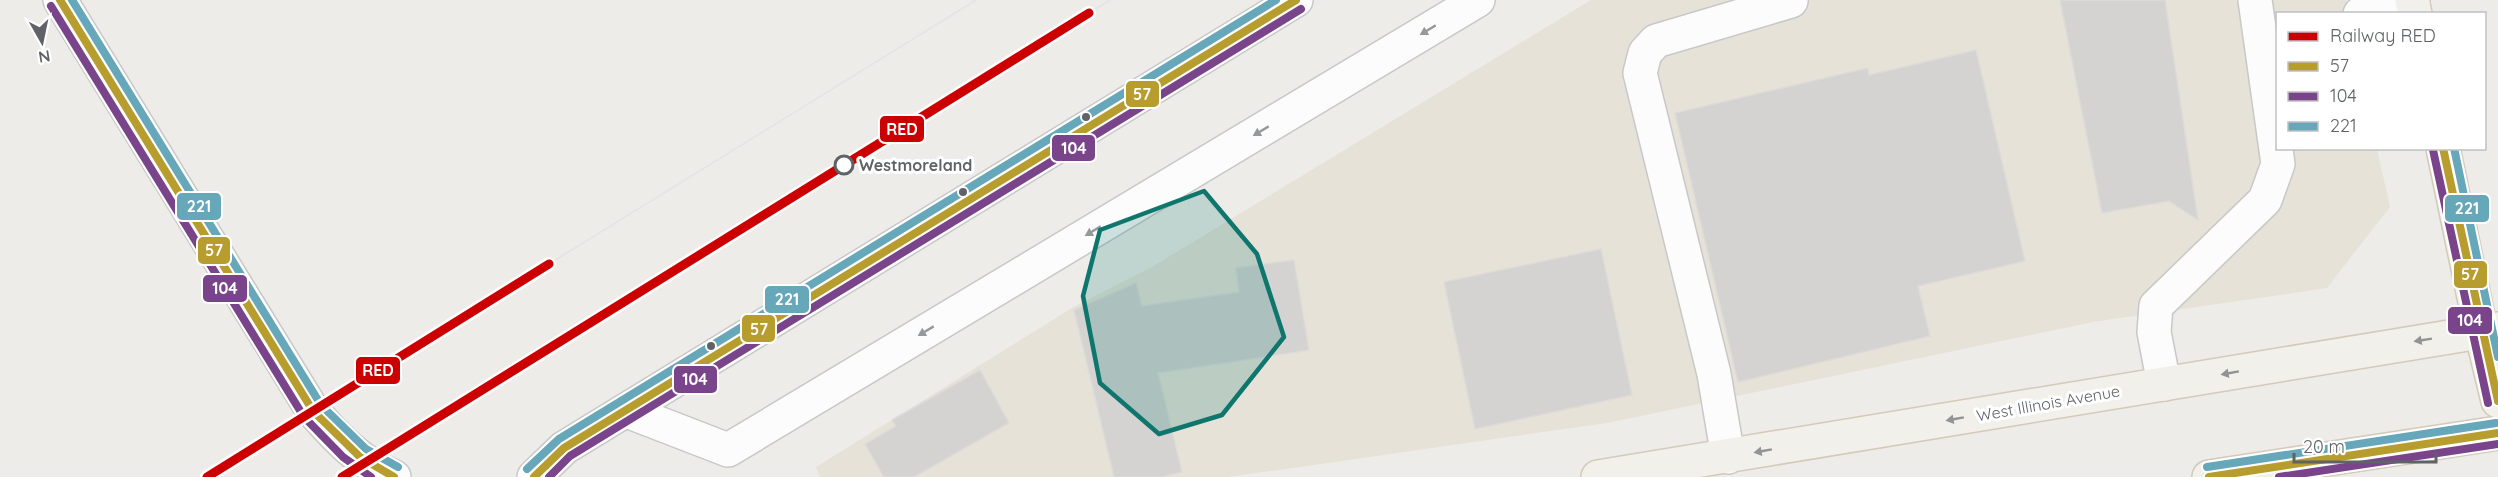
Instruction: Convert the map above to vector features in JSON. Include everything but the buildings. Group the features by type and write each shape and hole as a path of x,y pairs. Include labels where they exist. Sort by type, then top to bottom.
{"main road":[{"path":"2444,150 2489,330 2498,400"},
{"name":"West Illinois Avenue","path":"1598,477 2489,330"},
{"path":"2209,477 2498,433"}],"lane":[{"path":"60,0 313,411 348,448 365,462 394,477"},
{"path":"534,477 564,448 1296,0"},
{"path":"627,411 728,450 1478,0"},
{"path":"2255,0 2269,30 2276,134"},
{"path":"1728,457 1714,374 1640,73 1645,53 1656,41 1791,1"},
{"path":"2374,12 2414,6"},
{"path":"2164,384 2154,332 2156,306 2265,201 2278,164 2277,150"}],"highlighted area":[{"path":"1204,191 1257,254 1284,337 1222,415 1159,434 1100,383 1083,296 1100,230"}],"shaded area":[{"path":"1591,0 2346,0 2348,12 2276,12 2276,150 2377,150 2390,207 2327,288 2093,322 1607,423 1229,477 820,477 816,467 1075,306 1152,267"}],"tram line":[{"path":"549,264 976,0"},
{"path":"1089,13 1110,0"}],"rail line":[{"name":"RED","path":"342,477 1089,13"},
{"name":"RED","path":"207,477 549,264"}],"transit line":[{"name":"57","path":"60,0 313,411 360,457 394,477"},
{"name":"221","path":"72,0 321,405 366,449 398,467"},
{"name":"221","path":"527,469 559,439 1276,0"},
{"name":"57","path":"534,477 564,448 1296,0"},
{"name":"104","path":"51,6 304,417 343,457 371,477"},
{"name":"104","path":"549,477 570,456 1301,9"},
{"name":"104","path":"2433,150 2488,403"},
{"name":"57","path":"2443,150 2498,401"},
{"name":"221","path":"2454,150 2498,357"},
{"name":"221","path":"2207,467 2496,423"},
{"name":"57","path":"2209,477 2498,433"},
{"name":"104","path":"2279,477 2498,444"}],"place":[{"name":"Westmoreland","path":"844,165"}]}
